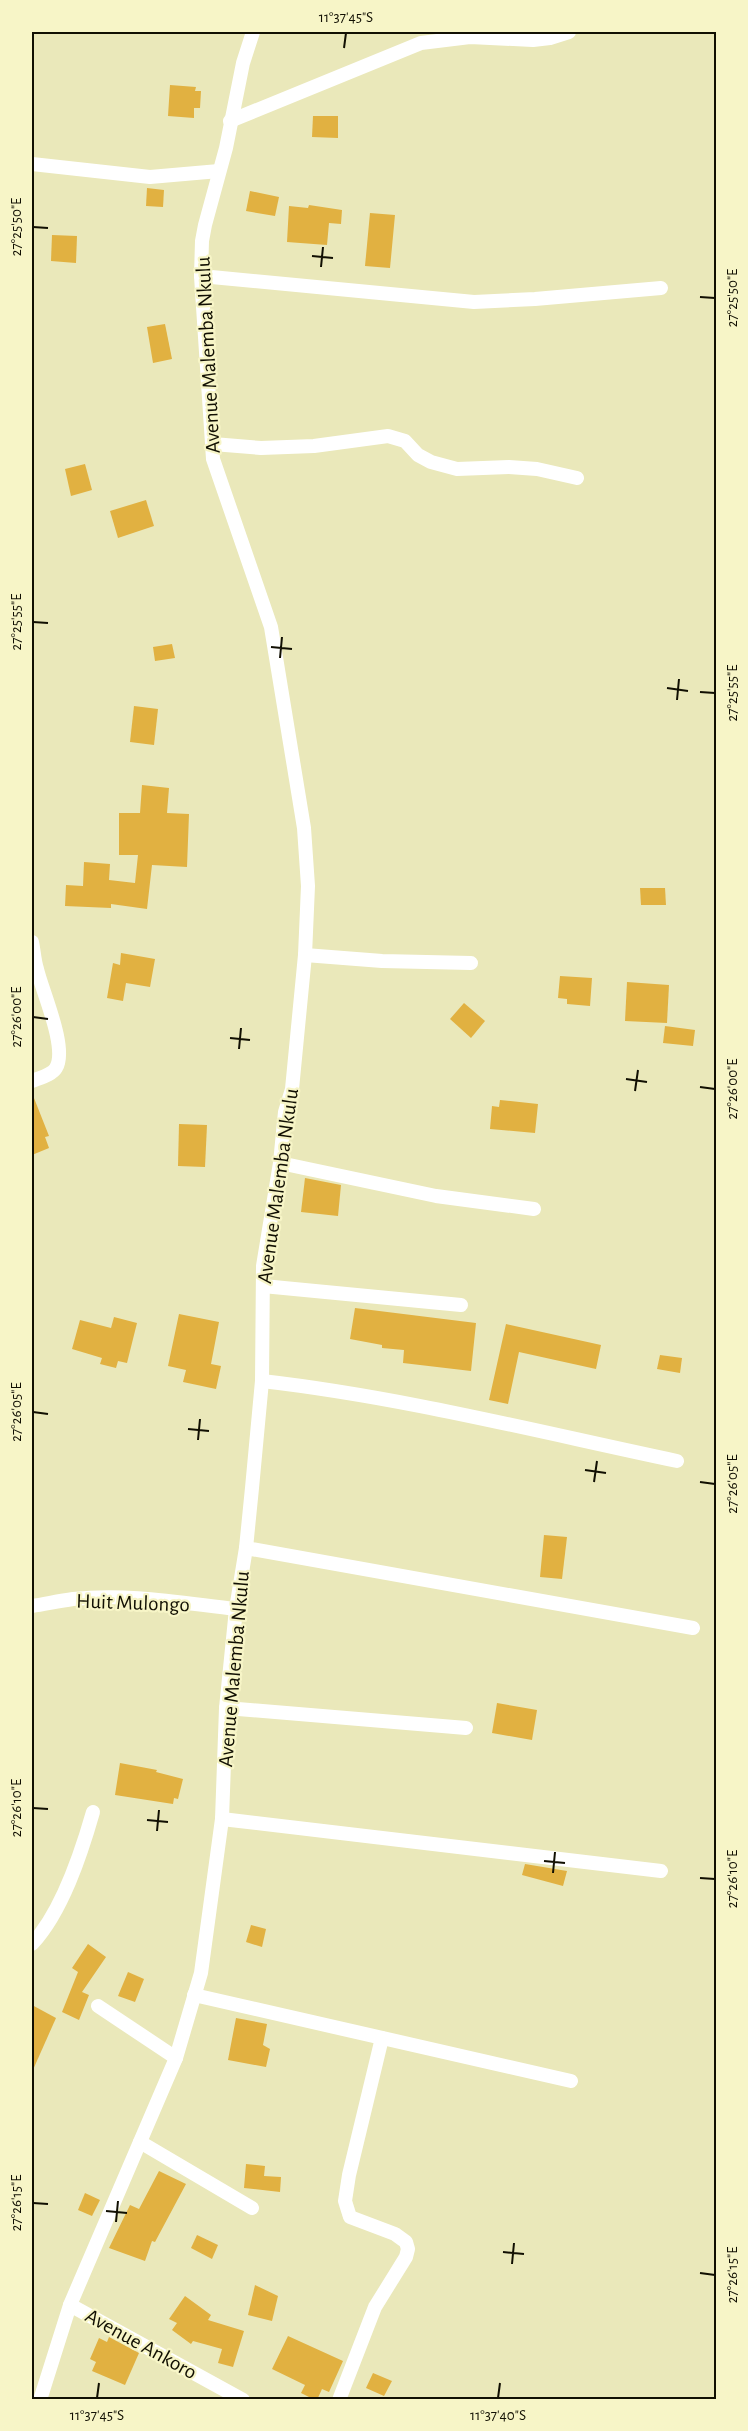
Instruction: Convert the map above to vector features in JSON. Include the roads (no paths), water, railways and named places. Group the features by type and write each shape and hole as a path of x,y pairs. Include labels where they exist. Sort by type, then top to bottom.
{"street":[{"name":"Avenue Malemba Nkulu","path":"40,2400 70,2305 176,2058 204,1953 222,1819 226,1708 236,1609 246,1548 262,1381 265,1245 280,1163 285,1112 293,1083 305,955 308,908 306,846 270,627 215,466 201,276 202,241 253,32"},
{"path":"230,121 421,44 470,37 532,40 550,38 569,32"},
{"path":"32,164 150,177 219,171"},
{"path":"201,276 474,302 661,288"},
{"path":"213,444 261,448 314,446 388,436 405,441 418,455 431,462 457,469 528,468 577,478"},
{"path":"32,942 36,968 54,1022 59,1056 58,1065 52,1072 32,1081"},
{"path":"305,955 382,962 471,963"},
{"path":"280,1163 436,1196 534,1209"},
{"path":"263,1286 461,1305"},
{"path":"262,1381 324,1388 430,1408 677,1461"},
{"path":"246,1548 693,1628"},
{"name":"Huit Mulongo","path":"32,1606 73,1599 99,1598 158,1600 236,1609"},
{"path":"226,1708 466,1728"},
{"path":"32,1944 68,1886 82,1851 93,1812"},
{"path":"222,1819 661,1871"},
{"path":"194,1995 571,2081"},
{"path":"98,2006 176,2058"},
{"path":"339,2400 375,2307 406,2257 408,2249 406,2242 396,2234 350,2217 345,2201 349,2175 382,2038"},
{"path":"140,2142 252,2208"},
{"name":"Avenue Ankoro","path":"70,2305 243,2400"}]}
